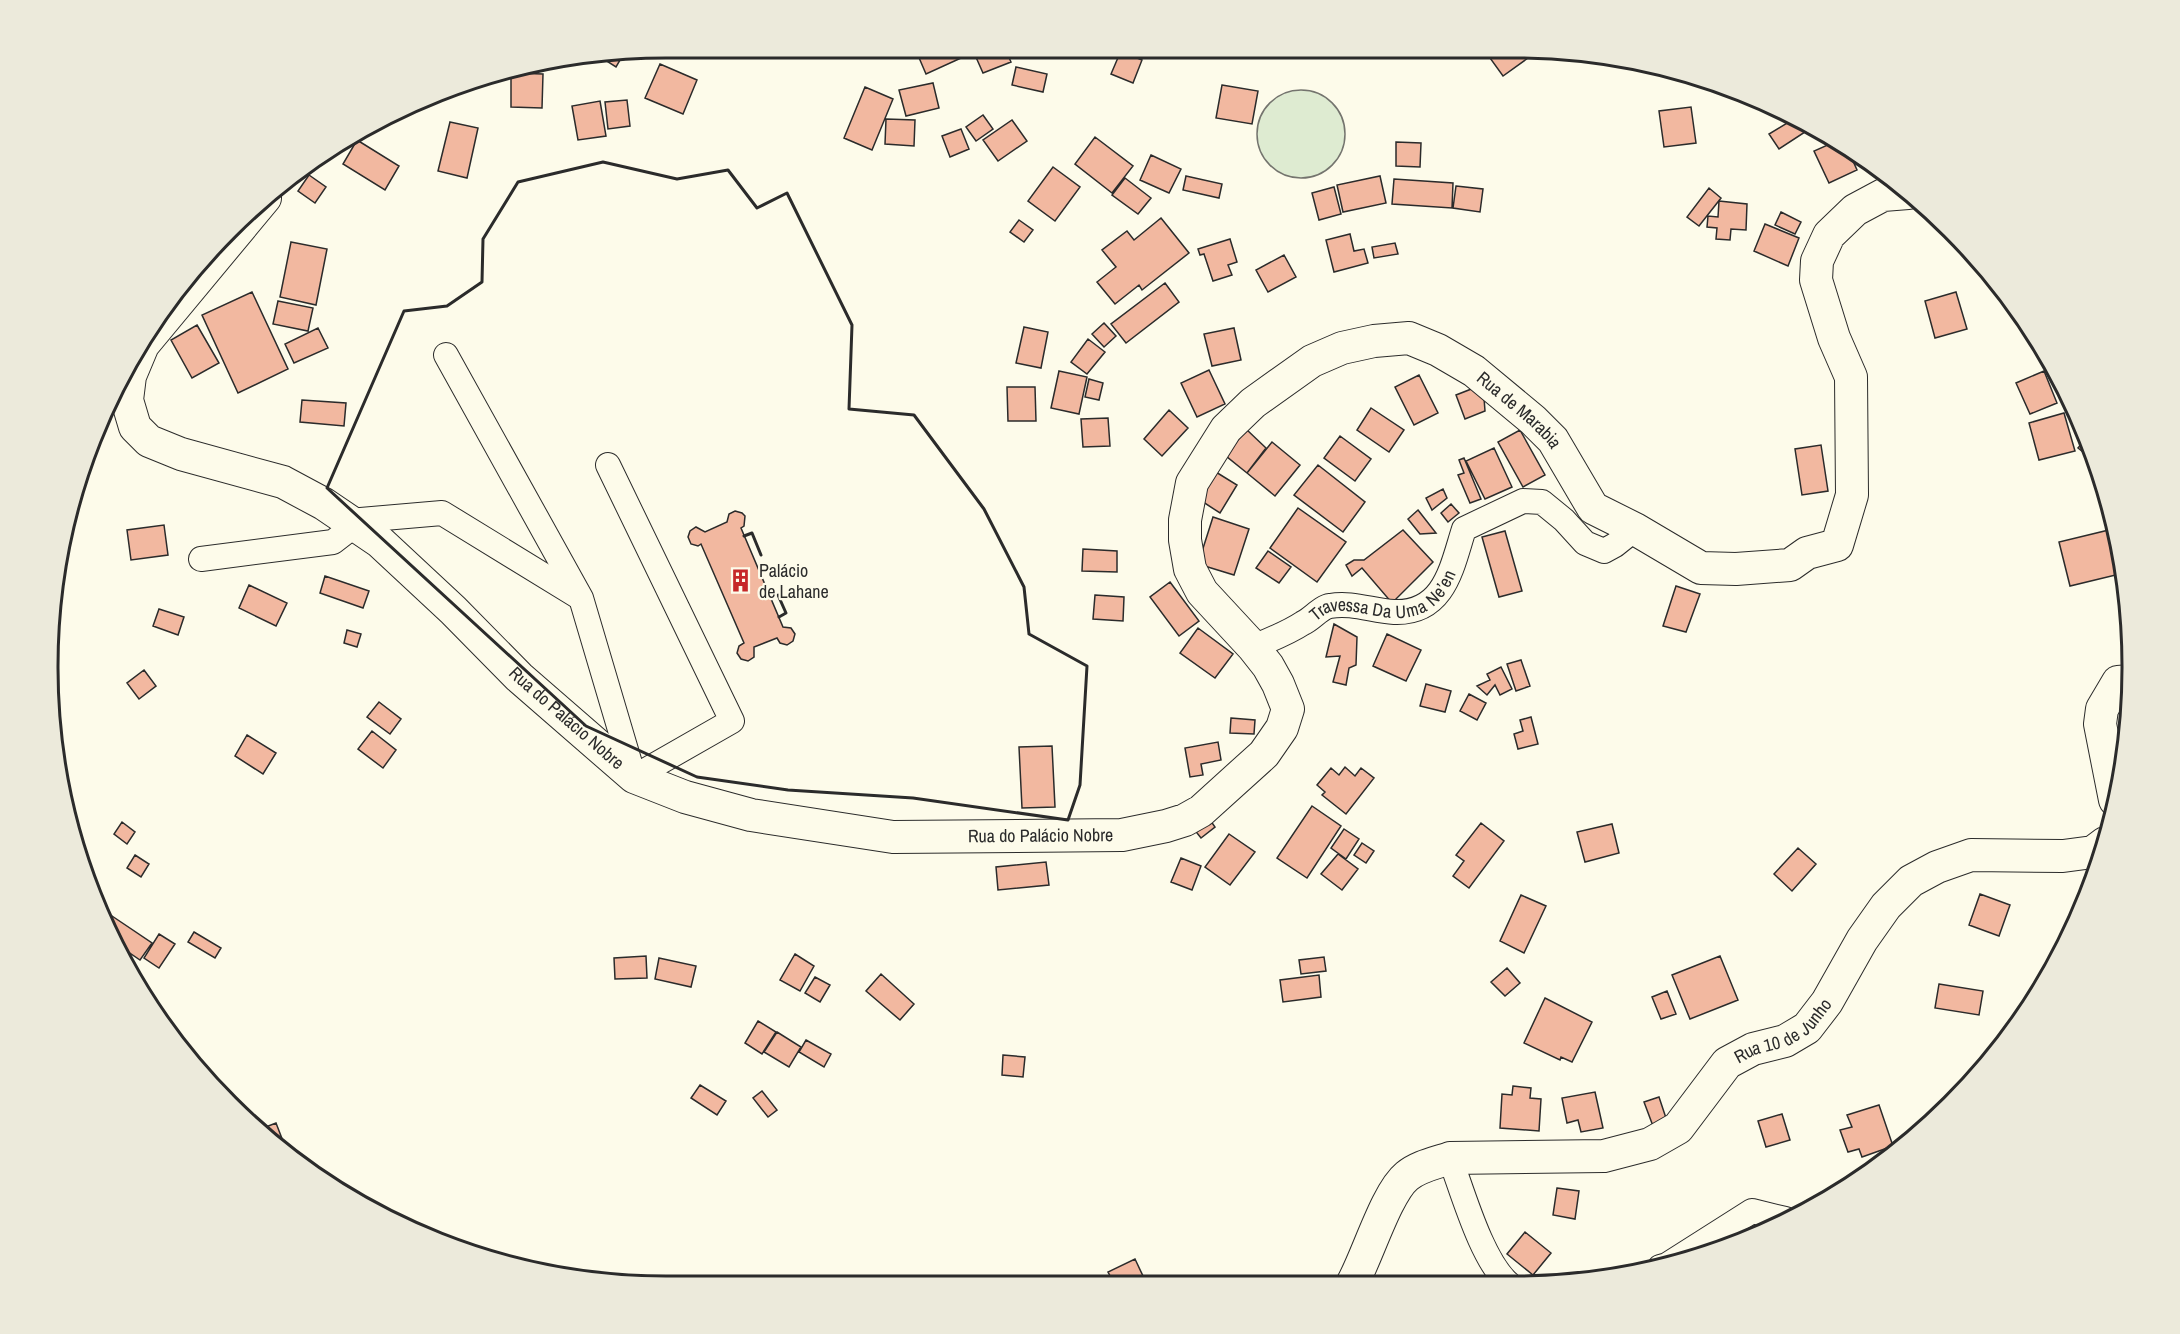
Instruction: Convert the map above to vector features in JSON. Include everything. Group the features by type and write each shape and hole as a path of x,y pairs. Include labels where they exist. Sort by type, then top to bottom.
{"main road":[{"name":"Rua de Marabia","path":"1201,811 1264,754 1282,728 1288,709 1278,684 1253,647 1202,592 1190,569 1185,540 1185,520 1192,483 1226,429 1253,403 1312,361 1342,348 1374,340 1409,338 1438,350 1474,371 1533,420 1553,440 1593,508 1635,529 1701,568 1736,569 1790,565 1807,553 1837,545 1852,495 1851,377 1834,338 1816,280 1817,261 1829,235 1855,210 1882,195 1895,194"},
{"name":"Rua do Palácio Nobre","path":"129,383 127,400 135,427 149,441 181,454 283,482 324,504 381,542 519,677 634,777 684,797 751,815 893,837 1122,835 1166,826 1185,820 1201,811"},
{"path":"2111,780 2100,724 2102,709 2118,682 2121,682"},
{"name":"Rua 10 de Junho","path":"1356,1276 1396,1189 1407,1176 1430,1165 1450,1158 1604,1156 1650,1144 1678,1128 1727,1063 1753,1049 1785,1041 1807,1028 1827,1002 1862,940 1886,906 1911,881 1937,867 1971,855 2063,856 2092,852"}],"street":[{"path":"446,355 581,598 634,777 732,721 608,465"},
{"name":"Travessa Da Uma Ne’en","path":"1253,647 1296,628 1328,606 1357,606 1395,612 1416,609 1433,600 1448,579 1464,529 1523,501 1542,502 1564,520 1585,543 1604,550 1615,545 1635,529"},
{"path":"201,559 333,542 352,523 442,513 581,598"},
{"path":"1450,1158 1484,1247 1501,1276"},
{"path":"1693,1248 1752,1211 1775,1216"}],"green space":[{"path":"1301,90 1318,93 1332,103 1342,117 1345,134 1342,151 1332,165 1318,175 1301,178 1284,175 1270,165 1260,151 1257,134 1260,117 1270,103 1284,93"}],"building":[{"path":"919,58 961,58 926,74"},
{"path":"976,58 1009,58 1011,62 983,73"},
{"path":"1118,58 1142,60 1133,83 1111,74"},
{"path":"1490,58 1527,59 1503,76"},
{"path":"620,61 616,67 608,62"},
{"path":"660,64 697,80 683,114 645,98"},
{"path":"1016,67 1047,74 1043,92 1012,85"},
{"path":"532,74 543,74 542,108 511,107 511,79"},
{"path":"933,83 939,108 906,116 899,90"},
{"path":"1222,85 1258,91 1252,124 1216,118"},
{"path":"865,87 893,99 872,150 844,138"},
{"path":"627,100 630,126 608,129 605,102"},
{"path":"600,101 606,136 578,140 572,106"},
{"path":"1691,107 1696,143 1664,147 1659,111"},
{"path":"983,115 993,129 976,141 966,127"},
{"path":"886,119 915,120 914,146 885,144"},
{"path":"1012,120 1027,141 998,161 983,140"},
{"path":"450,122 478,128 467,178 438,171"},
{"path":"1786,123 1804,133 1779,149 1769,134"},
{"path":"961,129 969,149 950,157 942,136"},
{"path":"1095,137 1133,166 1112,193 1075,164"},
{"path":"360,142 399,166 385,190 343,164 354,146"},
{"path":"1396,142 1421,143 1420,167 1396,166"},
{"path":"1826,146 1854,163 1857,170 1829,183 1814,151"},
{"path":"1151,155 1181,169 1169,193 1140,180"},
{"path":"1053,167 1080,187 1055,221 1028,201"},
{"path":"309,175 326,187 315,203 298,191"},
{"path":"1186,176 1222,184 1219,198 1183,190"},
{"path":"1380,176 1386,203 1343,212 1337,185"},
{"path":"1125,178 1151,198 1138,214 1112,195"},
{"path":"1394,179 1453,183 1452,208 1392,204"},
{"path":"1456,186 1483,189 1480,212 1453,208"},
{"path":"1334,187 1341,214 1319,220 1312,193"},
{"path":"1709,188 1721,198 1699,226 1687,217"},
{"path":"1719,201 1747,204 1746,230 1731,229 1730,240 1716,239 1717,228 1707,227 1708,216 1718,217"},
{"path":"1781,212 1801,222 1795,234 1775,225"},
{"path":"1161,218 1189,253 1142,290 1139,285 1115,304 1097,282 1116,267 1102,250 1127,231 1134,240"},
{"path":"1019,220 1033,230 1024,242 1010,232"},
{"path":"1765,224 1799,238 1788,266 1754,251"},
{"path":"1350,234 1354,251 1364,249 1368,263 1334,272 1326,240"},
{"path":"1230,239 1237,262 1228,265 1232,275 1213,281 1204,254 1200,255 1198,249"},
{"path":"291,242 327,249 316,305 280,297"},
{"path":"1395,243 1398,254 1374,258 1372,247"},
{"path":"1284,255 1296,277 1268,292 1256,270"},
{"path":"1165,283 1179,302 1126,343 1111,324"},
{"path":"252,292 288,369 238,393 202,315"},
{"path":"1956,292 1967,329 1935,338 1925,301"},
{"path":"278,301 313,308 308,331 273,324"},
{"path":"1104,323 1116,336 1104,347 1092,334"},
{"path":"197,325 219,363 192,378 171,340"},
{"path":"1024,327 1048,332 1041,368 1016,363"},
{"path":"318,328 328,348 294,363 285,344"},
{"path":"1234,328 1241,360 1212,366 1204,334"},
{"path":"1088,339 1105,352 1087,374 1071,362"},
{"path":"1209,370 1225,404 1197,417 1181,383"},
{"path":"1059,371 1087,377 1079,414 1051,408"},
{"path":"2044,371 2057,403 2030,414 2016,383"},
{"path":"1419,375 1438,413 1414,425 1395,387"},
{"path":"1089,379 1103,383 1099,400 1085,397"},
{"path":"1007,387 1035,387 1036,421 1008,421"},
{"path":"1474,388 1484,398 1485,411 1465,419 1456,395"},
{"path":"302,400 346,403 344,426 300,422"},
{"path":"1371,408 1404,430 1389,452 1357,430"},
{"path":"1169,410 1188,428 1162,456 1144,439"},
{"path":"2064,413 2075,451 2039,460 2029,423"},
{"path":"1108,418 1110,446 1083,447 1081,419"},
{"path":"1246,429 1266,448 1247,473 1226,456"},
{"path":"1520,430 1545,475 1523,487 1498,442"},
{"path":"1340,436 1371,459 1355,481 1324,458"},
{"path":"1272,442 1300,465 1275,496 1247,473"},
{"path":"1821,445 1828,491 1802,495 1795,449"},
{"path":"1494,448 1512,487 1485,499 1466,461"},
{"path":"1464,458 1481,499 1470,503 1458,475 1464,473 1459,460"},
{"path":"1318,465 1365,502 1343,532 1294,495"},
{"path":"1211,469 1237,485 1220,513 1200,500 1207,489 1204,482"},
{"path":"1443,489 1447,498 1432,510 1426,498"},
{"path":"1451,504 1459,513 1448,522 1441,513"},
{"path":"1298,508 1346,542 1317,582 1270,548"},
{"path":"1418,510 1436,533 1420,534 1408,519"},
{"name":"Palácio de Lahane","path":"735,511 745,516 744,526 741,528 783,627 791,628 795,634 793,641 787,645 780,643 777,638 754,647 754,657 748,661 741,659 737,653 739,646 744,643 701,544 698,546 691,544 688,537 690,531 696,527 705,532 727,522 729,514"},
{"path":"1213,517 1249,529 1234,575 1198,564"},
{"path":"164,525 168,555 131,560 127,530"},
{"path":"1403,530 1433,562 1392,603 1362,568 1352,576 1346,565 1354,560 1364,560"},
{"path":"1505,531 1522,591 1499,597 1482,537"},
{"path":"2106,531 2114,575 2070,586 2059,542"},
{"path":"1083,549 1117,551 1117,572 1082,571"},
{"path":"1268,551 1291,567 1279,583 1256,568"},
{"path":"325,576 369,591 363,608 320,593"},
{"path":"1170,582 1199,621 1179,636 1150,597"},
{"path":"249,585 287,603 276,626 239,608"},
{"path":"1676,586 1700,594 1686,632 1663,626"},
{"path":"1095,595 1124,597 1123,621 1093,619"},
{"path":"159,609 184,617 178,635 153,626"},
{"path":"1334,624 1357,637 1356,665 1349,668 1346,685 1333,682 1340,656 1326,657"},
{"path":"1198,628 1233,654 1215,678 1180,653"},
{"path":"347,630 361,634 357,647 344,643"},
{"path":"1387,634 1421,650 1406,681 1373,666"},
{"path":"1521,660 1530,686 1516,691 1507,664"},
{"path":"1501,667 1512,689 1500,695 1495,685 1487,695 1477,686 1490,680 1487,674"},
{"path":"144,670 156,686 139,699 127,683"},
{"path":"1426,684 1451,691 1445,712 1420,706"},
{"path":"1469,694 1486,703 1477,720 1460,711"},
{"path":"379,702 401,719 390,734 367,717"},
{"path":"1531,717 1538,744 1518,749 1514,734 1523,731 1520,720"},
{"path":"1231,718 1255,720 1254,734 1230,733"},
{"path":"372,731 396,750 383,768 358,749"},
{"path":"247,735 276,753 263,774 235,756"},
{"path":"1218,742 1221,760 1201,764 1203,775 1190,777 1185,748"},
{"path":"1052,746 1055,807 1022,808 1019,747"},
{"path":"1345,767 1355,776 1361,768 1374,778 1346,814 1322,795 1325,792 1317,785 1331,768 1339,775"},
{"path":"1312,806 1341,826 1307,878 1277,858"},
{"path":"1208,817 1215,827 1201,838 1193,828"},
{"path":"122,822 135,832 127,844 114,834"},
{"path":"1481,823 1504,841 1469,888 1453,876 1464,861 1456,855"},
{"path":"1612,824 1619,853 1585,862 1577,832"},
{"path":"1344,829 1359,839 1346,859 1331,848"},
{"path":"1229,834 1255,852 1230,885 1205,867"},
{"path":"1362,843 1374,851 1366,863 1354,855"},
{"path":"1798,848 1816,864 1792,891 1774,874"},
{"path":"1338,854 1358,869 1342,890 1321,874"},
{"path":"135,855 149,864 141,877 127,868"},
{"path":"1181,858 1201,866 1192,890 1171,882"},
{"path":"1046,862 1049,885 998,890 996,867"},
{"path":"1980,894 2010,905 1999,936 1969,925"},
{"path":"1521,895 1546,906 1524,953 1500,941"},
{"path":"112,916 152,943 140,960 130,954"},
{"path":"194,932 221,948 215,958 188,942"},
{"path":"159,934 175,944 159,968 144,958"},
{"path":"795,954 814,966 800,991 780,980"},
{"path":"646,956 647,978 615,979 614,958"},
{"path":"1720,956 1738,1000 1690,1019 1672,975"},
{"path":"1324,957 1326,971 1301,974 1299,960"},
{"path":"659,958 696,966 691,987 655,979"},
{"path":"1507,968 1520,983 1505,996 1491,982"},
{"path":"881,974 914,1004 900,1020 866,991"},
{"path":"1319,975 1321,997 1283,1002 1280,980"},
{"path":"815,977 830,985 820,1002 805,993"},
{"path":"1939,984 1983,991 1979,1015 1935,1008"},
{"path":"1667,991 1676,1014 1661,1019 1652,997"},
{"path":"1545,998 1592,1022 1572,1062 1561,1057 1560,1060 1524,1043"},
{"path":"758,1021 776,1032 762,1054 745,1043"},
{"path":"777,1032 801,1047 789,1067 764,1052"},
{"path":"806,1040 831,1054 824,1067 799,1052"},
{"path":"1003,1055 1025,1057 1023,1077 1002,1075"},
{"path":"700,1085 726,1101 717,1115 691,1098"},
{"path":"1513,1086 1531,1088 1530,1098 1541,1099 1539,1131 1500,1128 1502,1094 1512,1095"},
{"path":"762,1091 777,1110 768,1117 753,1098"},
{"path":"1595,1092 1603,1128 1581,1132 1578,1120 1567,1123 1562,1098"},
{"path":"1659,1097 1667,1121 1653,1126 1644,1102"},
{"path":"1879,1105 1892,1143 1884,1149 1862,1157 1859,1149 1848,1152 1840,1130 1852,1127 1847,1115"},
{"path":"1782,1114 1790,1140 1766,1147 1758,1121"},
{"path":"276,1123 281,1137 268,1126"},
{"path":"1557,1188 1579,1191 1575,1219 1553,1215"},
{"path":"1525,1232 1551,1253 1533,1275 1507,1254"},
{"path":"1135,1259 1143,1276 1110,1276 1108,1272"}],"wall":[{"path":"603,162 677,179 728,170 757,208 787,193 852,325 849,409 914,415 984,509 1024,587 1029,634 1087,666 1080,785 1068,820 913,798 788,790 697,777 586,726 327,488 404,311 447,306 482,282 483,239 518,182 603,162"},
{"path":"744,536 752,533 761,555"},
{"path":"778,595 786,613 779,617"}],"place":[{"name":"Palácio de Lahane","path":"741,581"}]}
